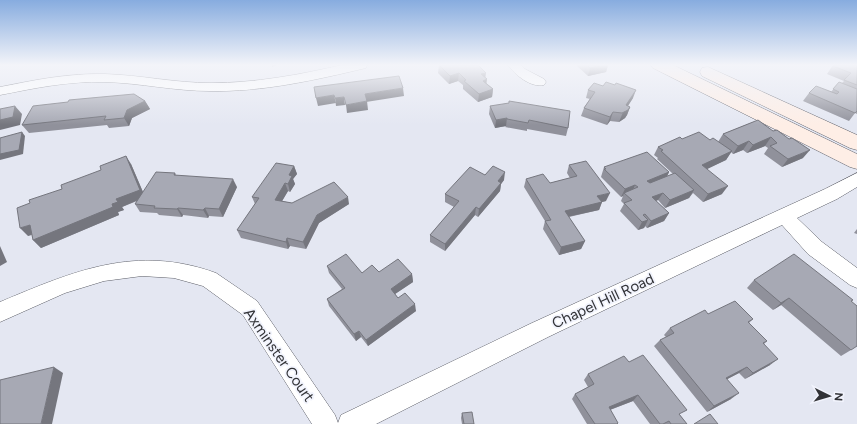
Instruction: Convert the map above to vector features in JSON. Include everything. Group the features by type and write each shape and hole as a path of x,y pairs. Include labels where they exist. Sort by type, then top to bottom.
{"main road":[{"path":"699,85 857,162"},
{"path":"735,85 857,143"}],"street":[{"path":"0,91 34,85"},
{"path":"177,85 200,87 259,85"},
{"name":"Chapel Hill Road","path":"350,424 540,330 831,194 857,179"},
{"path":"784,216 816,248 857,279"},
{"name":"Axminster Court","path":"0,312 61,286 104,273 142,268 174,270 209,279 250,308 326,424"}],"building":[{"path":"331,85 402,85 403,88 365,94 367,101 346,105 344,97 335,98 334,95 316,98 314,87"},
{"path":"468,85 488,85 493,89 479,94"},
{"path":"592,85 603,86 621,85 636,90 626,105 630,107 628,110 622,113 613,112 610,117 584,108 595,92 588,90"},
{"path":"837,85 846,85 857,89 857,111 855,113 809,93 816,86 837,94 839,92 833,89"},
{"path":"134,94 145,101 127,110 124,118 104,120 106,116 22,125 33,106 68,102 69,100"},
{"path":"509,101 570,111 568,128 529,120 528,123 507,118 496,120 490,106 509,103"},
{"path":"15,106 13,117 0,120 0,109"},
{"path":"758,120 773,131 777,130 789,139 792,138 810,150 788,159 770,146 777,143 771,137 753,145 749,141 738,146 723,134"},
{"path":"22,132 19,150 0,154 0,138"},
{"path":"699,132 710,140 713,138 732,151 702,165 728,186 708,194 661,151 663,150 658,147 680,137 682,139"},
{"path":"647,152 669,172 647,181 650,183 675,173 694,190 670,200 663,193 652,197 669,213 651,221 645,214 643,215 648,220 642,222 624,203 632,200 624,193 638,187 635,185 625,189 604,169 606,169 604,167"},
{"path":"126,156 140,190 116,199 118,202 112,204 113,207 33,240 30,225 20,228 17,208 30,203 29,200 62,189 61,185 101,170 100,166"},
{"path":"586,161 610,193 597,196 602,202 565,211 585,241 561,247 545,221 551,220 526,179 543,174 550,183 577,176 569,165"},
{"path":"276,163 294,166 289,175 292,176 288,184 285,183 275,200 292,203 334,182 348,197 317,215 303,242 287,238 286,242 237,230 259,198 252,197"},
{"path":"493,166 505,172 498,181 501,183 479,209 476,207 445,244 430,235 459,201 445,194 470,167 485,175"},
{"path":"156,172 175,173 174,175 233,179 219,209 205,208 203,210 154,208 155,206 135,204"},
{"path":"346,254 362,273 372,265 379,272 398,259 412,274 391,289 398,298 405,293 415,304 366,340 359,331 354,334 327,299 345,288 327,266"},
{"path":"794,254 853,300 851,301 857,306 857,346 851,350 789,298 781,303 754,280"},
{"path":"735,301 753,319 748,322 767,341 763,343 778,359 753,373 747,367 726,378 739,393 714,406 660,340 674,333 670,328 705,310 708,314"},
{"path":"643,355 687,410 679,414 687,424 671,424 669,421 660,424 638,395 609,407 618,423 617,424 595,424 575,394 594,384 588,374 624,356 629,362"},
{"path":"54,367 41,424 0,424 0,380"},
{"path":"472,412 474,424 464,424 462,413"},
{"path":"710,414 718,424 694,424"}]}
